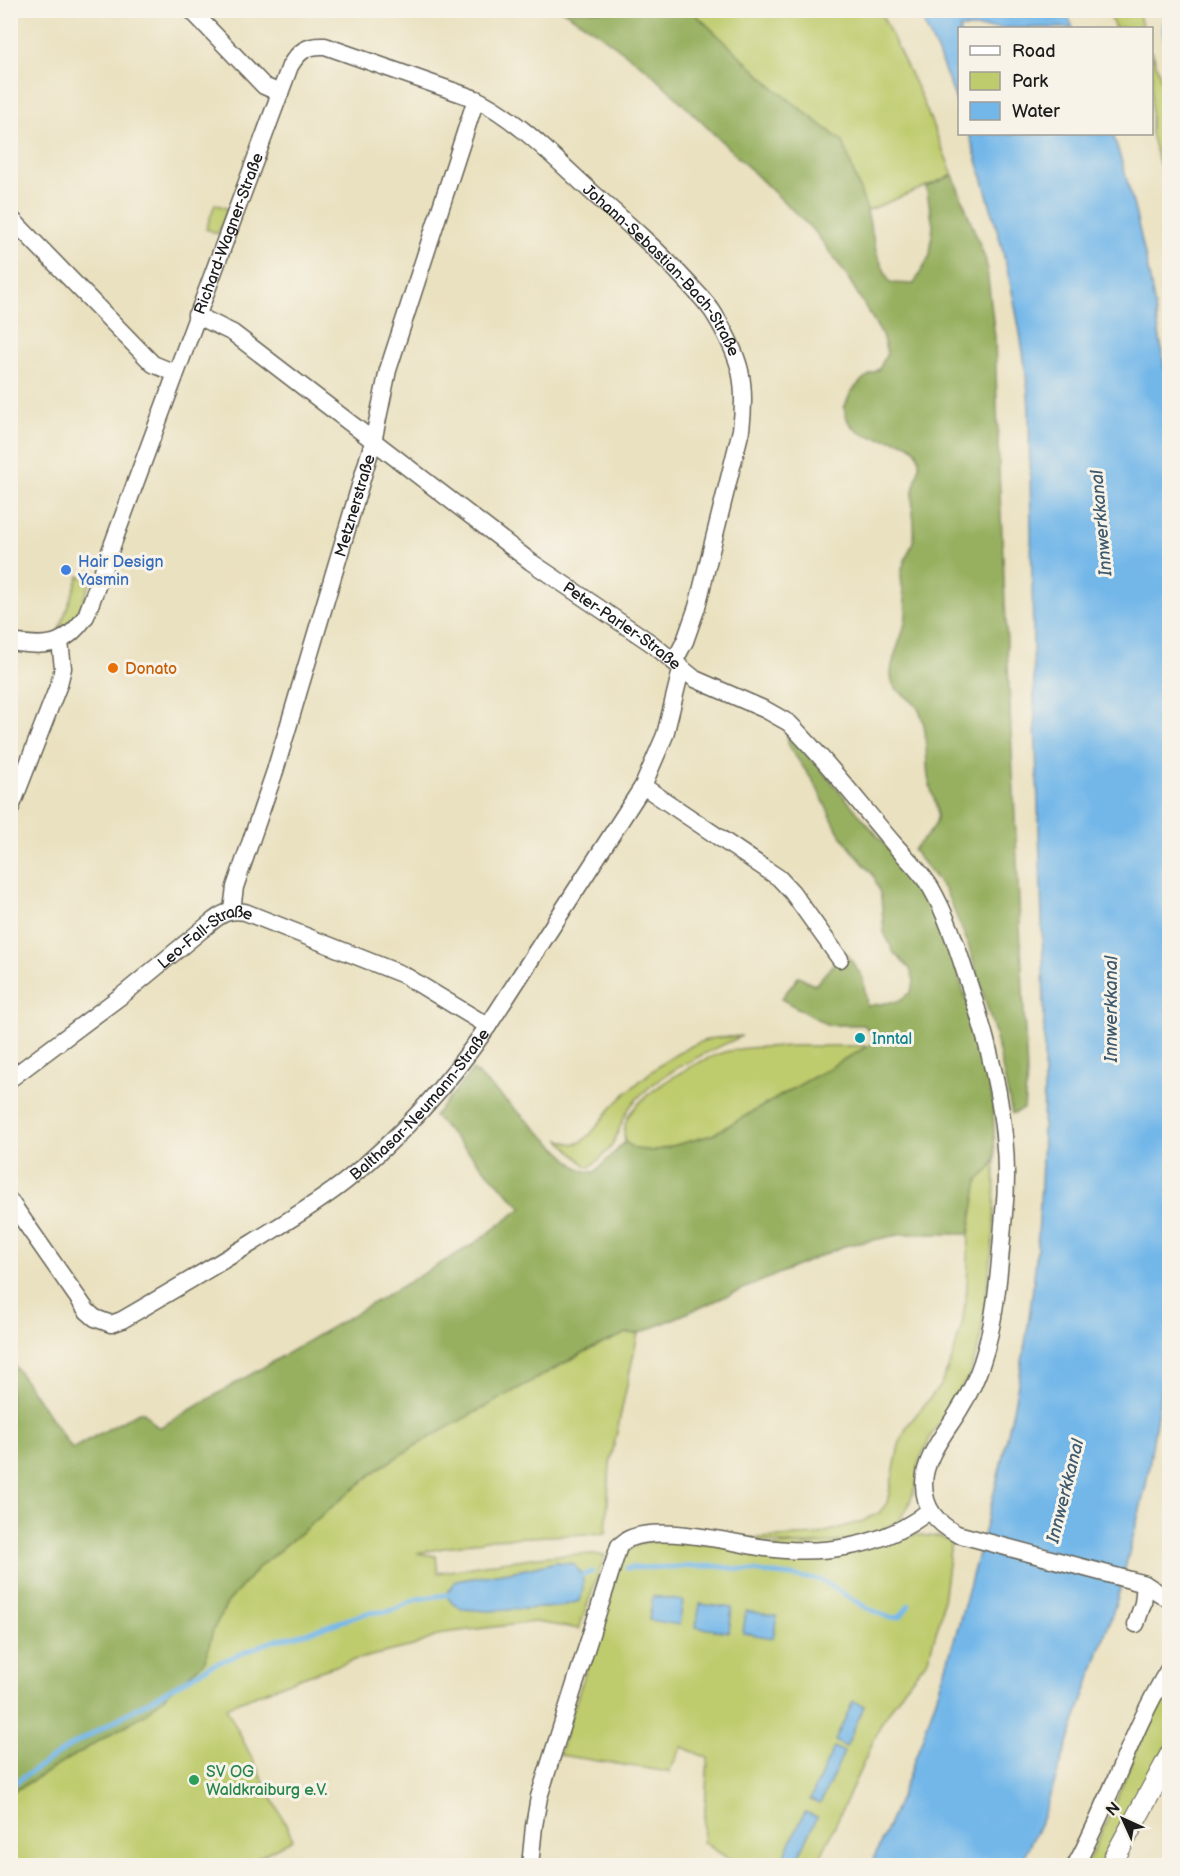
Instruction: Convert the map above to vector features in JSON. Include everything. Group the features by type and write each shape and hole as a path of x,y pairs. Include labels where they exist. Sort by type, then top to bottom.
{"street":[{"path":"191,10 264,86 280,93"},
{"name":"Johann-Sebastian-Bach-Straße","path":"306,48 325,46 476,99 497,111 541,146 669,263 716,316 739,364 745,392 741,430 697,607 678,666"},
{"name":"Richard-Wagner-Straße","path":"60,642 73,633 86,616 290,66 298,54 306,48"},
{"name":"Metznerstraße","path":"232,910 235,886 275,771 373,442 388,369 476,99"},
{"path":"10,217 153,364 175,374"},
{"name":"Peter-Parler-Straße","path":"196,315 233,333 531,561 651,643 694,679 779,716 793,727 930,886 941,907 973,995 996,1084 1006,1152 1006,1198 990,1327 983,1361 974,1383 933,1454 927,1470 924,1482 925,1496 930,1510"},
{"path":"10,642 42,645 60,642 63,668 59,684 10,810"},
{"name":"Balthasar-Neumann-Straße","path":"10,1201 87,1311 111,1324 191,1280 296,1216 346,1180 421,1112 460,1066 488,1026 643,786 665,735 678,666"},
{"path":"643,786 779,878 792,892 840,959"},
{"name":"Leo-Fall-Straße","path":"10,1079 125,993 208,924 232,910 245,912 404,975 488,1026"},
{"path":"530,1866 532,1836 539,1797 619,1546 631,1538 653,1534 675,1534 794,1550 842,1548 885,1537 905,1528 930,1510 941,1524 957,1534 1140,1582 1170,1600"},
{"path":"1136,1624 1143,1603 1140,1582"},
{"path":"1075,1866 1098,1821 1146,1711 1170,1667"},
{"path":"1110,1866 1124,1835 1170,1756"}],"green space":[{"path":"563,11 692,11 774,88 843,142 867,211 877,254 890,283 914,284 930,255 933,225 926,187 953,175 986,261 995,338 1027,1076 1024,1109 1012,1114 995,1033 967,941 945,890 913,850 934,827 937,809 929,782 924,724 921,715 913,702 893,684 891,673 906,615 901,575 914,535 912,497 919,460 913,448 906,443 864,434 855,429 848,421 844,408 851,392 863,379 879,369 887,353 882,335 845,273 816,233 649,71 595,31"},
{"path":"692,11 880,11 920,94 953,175 867,211 843,142 774,88"},
{"path":"1108,11 1140,11 1143,27 1115,27"},
{"path":"1153,54 1169,104 1169,198 1151,135"},
{"path":"215,204 228,209 218,234 206,229"},
{"path":"79,576 91,580 86,594 76,615 59,630"},
{"path":"786,729 912,876 934,910 950,948 987,1066 993,1105 995,1158 990,1169 978,1180 969,1234 903,1234 844,1246 638,1334 627,1333 590,1349 421,1442 378,1469 259,1567 228,1602 213,1630 205,1661 145,1714 11,1793 10,1359 72,1449 139,1412 144,1412 156,1426 161,1427 472,1245 522,1208 434,1116 473,1070 577,1167 595,1172 625,1142 635,1149 654,1151 712,1135 868,1046 873,1035 864,1025 828,1025 781,999 799,976 815,985 834,963 847,954 863,978 867,1006 898,1001 911,992 914,981 910,969 894,953 884,932 881,897 874,876 838,831 815,784 789,747"},
{"path":"742,1036 684,1064 644,1092 629,1108 610,1148 590,1167 585,1165 559,1139 575,1144 586,1139 611,1108 635,1085 685,1049 710,1039"},
{"path":"868,1046 712,1135 654,1151 635,1149 625,1142 624,1131 629,1115 648,1095 674,1076 704,1060 729,1051 753,1047"},
{"path":"995,1158 994,1232 980,1342 968,1378 931,1436 919,1462 916,1485 908,1507 898,1521 869,1537 805,1546 727,1537 816,1535 863,1521 879,1513 887,1503 899,1445 907,1426 940,1386 952,1359 962,1325 967,1289 969,1234 978,1180 990,1169"},
{"path":"627,1333 638,1334 610,1464 606,1533 492,1539 417,1553 436,1556 438,1573 542,1557 605,1555 579,1629 535,1622 444,1633 413,1646 354,1660 302,1677 226,1707 293,1839 245,1865 17,1866 11,1854 11,1793 145,1714 204,1661 213,1630 228,1602 259,1567 378,1469 421,1442 590,1349","holes":["556,1562 573,1564 583,1575 558,1607 531,1608 456,1581"]},
{"path":"917,1535 939,1537 951,1542 941,1616 928,1659 882,1722 817,1865 738,1865 703,1842 708,1758 682,1747 669,1772 559,1755 621,1559 631,1548 644,1542 676,1539 741,1548 899,1539"},
{"path":"1169,1684 1169,1741 1120,1824 1100,1865 1085,1866 1097,1844 1146,1728"}],"water":[{"path":"918,11 1066,11 1073,27 958,27 958,105 937,51"},
{"name":"Innwerkkanal","path":"969,135 1113,135 1141,237 1161,342 1170,413 1170,1321 1146,1486 1117,1600 1040,1825 1019,1865 870,1866 902,1792 930,1717 954,1641 986,1524 1015,1401 1029,1318 1038,1234 1044,1099 1044,1032 1028,392 1019,326 988,198"},
{"path":"556,1562 573,1564 580,1573 583,1585 580,1601 558,1607 488,1611 462,1609 451,1602 446,1594 456,1581"},
{"path":"653,1596 683,1601 679,1625 649,1620"},
{"path":"700,1604 732,1608 729,1632 696,1627"},
{"path":"746,1611 777,1616 773,1638 743,1633"},
{"path":"853,1701 864,1706 846,1747 835,1741"},
{"path":"834,1747 844,1752 820,1804 810,1800"},
{"path":"805,1812 817,1817 795,1865 780,1865"}],"waterway":[{"path":"1169,10 1164,32 1170,54"},
{"path":"627,1568 715,1566 821,1580 867,1608 890,1618 900,1617 909,1605"},
{"path":"577,1577 592,1572"},
{"path":"10,1786 69,1747 210,1666 273,1641 367,1613 391,1611 417,1599 452,1594"}],"place":[{"name":"Hair Design Yasmin","path":"66,570"},
{"name":"Donato","path":"113,668"},
{"name":"Inntal","path":"860,1038"},
{"name":"SV OG Waldkraiburg e.V.","path":"194,1780"}]}
